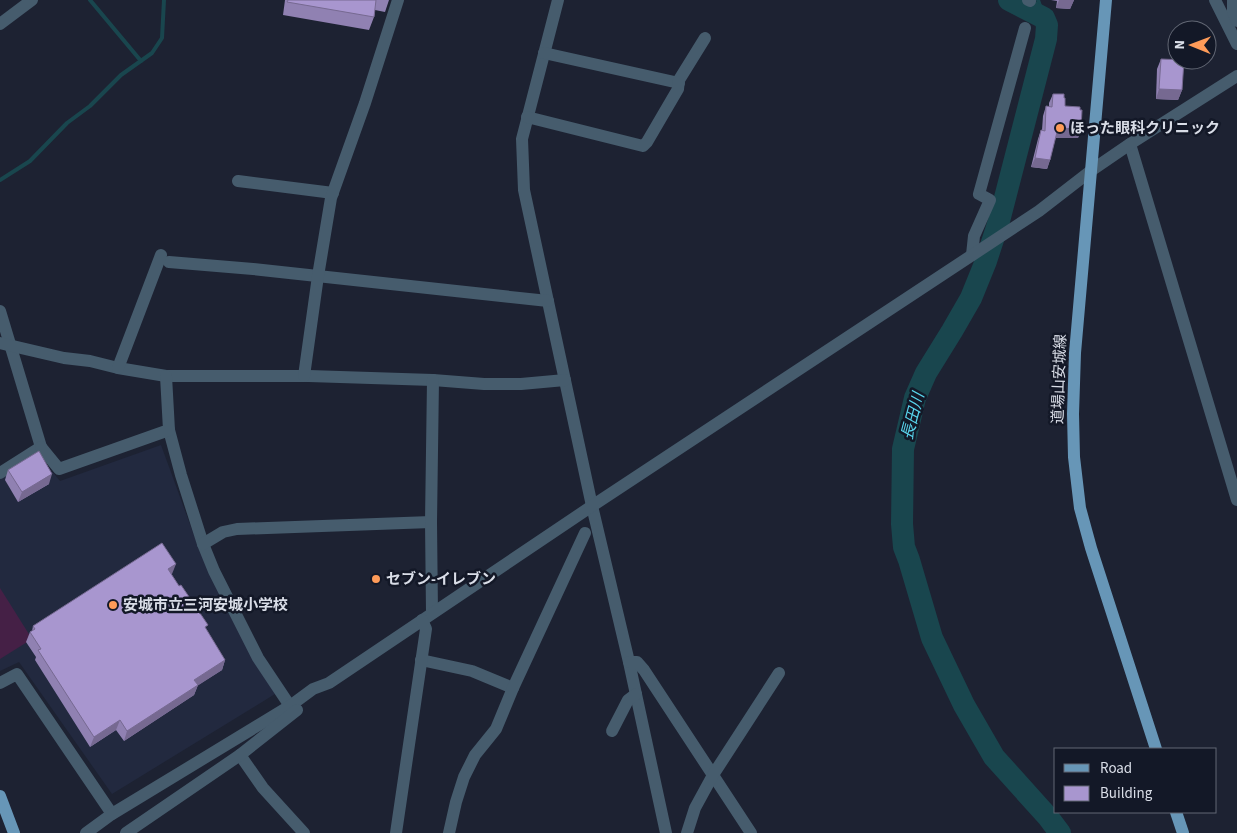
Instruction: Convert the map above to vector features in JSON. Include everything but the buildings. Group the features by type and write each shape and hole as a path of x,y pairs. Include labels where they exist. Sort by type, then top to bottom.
{"main road":[{"name":"道場山安城線","path":"1106,0 1075,353 1074,457 1080,508 1091,548 1156,748"},
{"path":"0,796 14,833"},
{"path":"1176,813 1183,833"}],"street":[{"path":"0,24 32,0"},
{"path":"304,376 318,276 333,193 365,103 398,0"},
{"path":"558,0 522,139 524,190 592,506 629,662 666,833"},
{"path":"1215,0 1237,44"},
{"path":"1233,0 1233,12 1237,21"},
{"path":"972,254 974,236 990,200 979,194 1025,28"},
{"path":"527,117 642,146 647,142 678,89 679,80 706,38"},
{"path":"544,53 679,82"},
{"path":"86,833 112,814 290,706 313,689 329,683 592,506 1038,211 1130,144 1237,76"},
{"path":"1130,144 1237,500"},
{"path":"238,181 333,193"},
{"path":"118,368 165,259 548,301"},
{"path":"0,311 5,344 41,447 59,469 169,430"},
{"path":"5,344 64,358 90,361 166,376 304,376 434,380 484,384 521,384 565,380"},
{"path":"166,376 169,430 203,544 214,571 258,658 290,706"},
{"path":"396,833 426,630 434,380"},
{"path":"0,473 41,447"},
{"path":"203,544 223,532 237,529 430,522"},
{"path":"449,833 464,777 475,755 496,729 585,533"},
{"path":"422,660 472,671 513,688"},
{"path":"629,662 637,662 644,670 751,833"},
{"path":"687,833 696,808 713,775 779,672"},
{"path":"0,683 17,674 112,814"},
{"path":"126,833 240,754 319,694 329,683"},
{"path":"612,731 628,700 636,694"},
{"path":"240,754 263,788 304,833"}],"shaded area":[{"name":"安城市立三河安城小学校","path":"161,445 199,549 275,694 112,794 19,662 0,671 0,479 38,454 60,481"},
{"path":"0,588 32,639 0,659"}],"waterway":[{"path":"90,0 141,61"},
{"path":"0,180 30,161 67,123 90,106 121,75 152,53 162,38 164,0"},
{"name":"長田川","path":"1009,0 1044,18 1047,25 1046,39 999,221 986,261 971,298 926,373 915,398 903,449 902,524 904,547 932,638 964,705 994,757 1060,833"},
{"path":"1038,0 1044,18"}],"place":[{"name":"ほった眼科クリニック","path":"1060,128"},
{"name":"セブン-イレブン","path":"376,579"},
{"name":"安城市立三河安城小学校","path":"113,605"}]}
